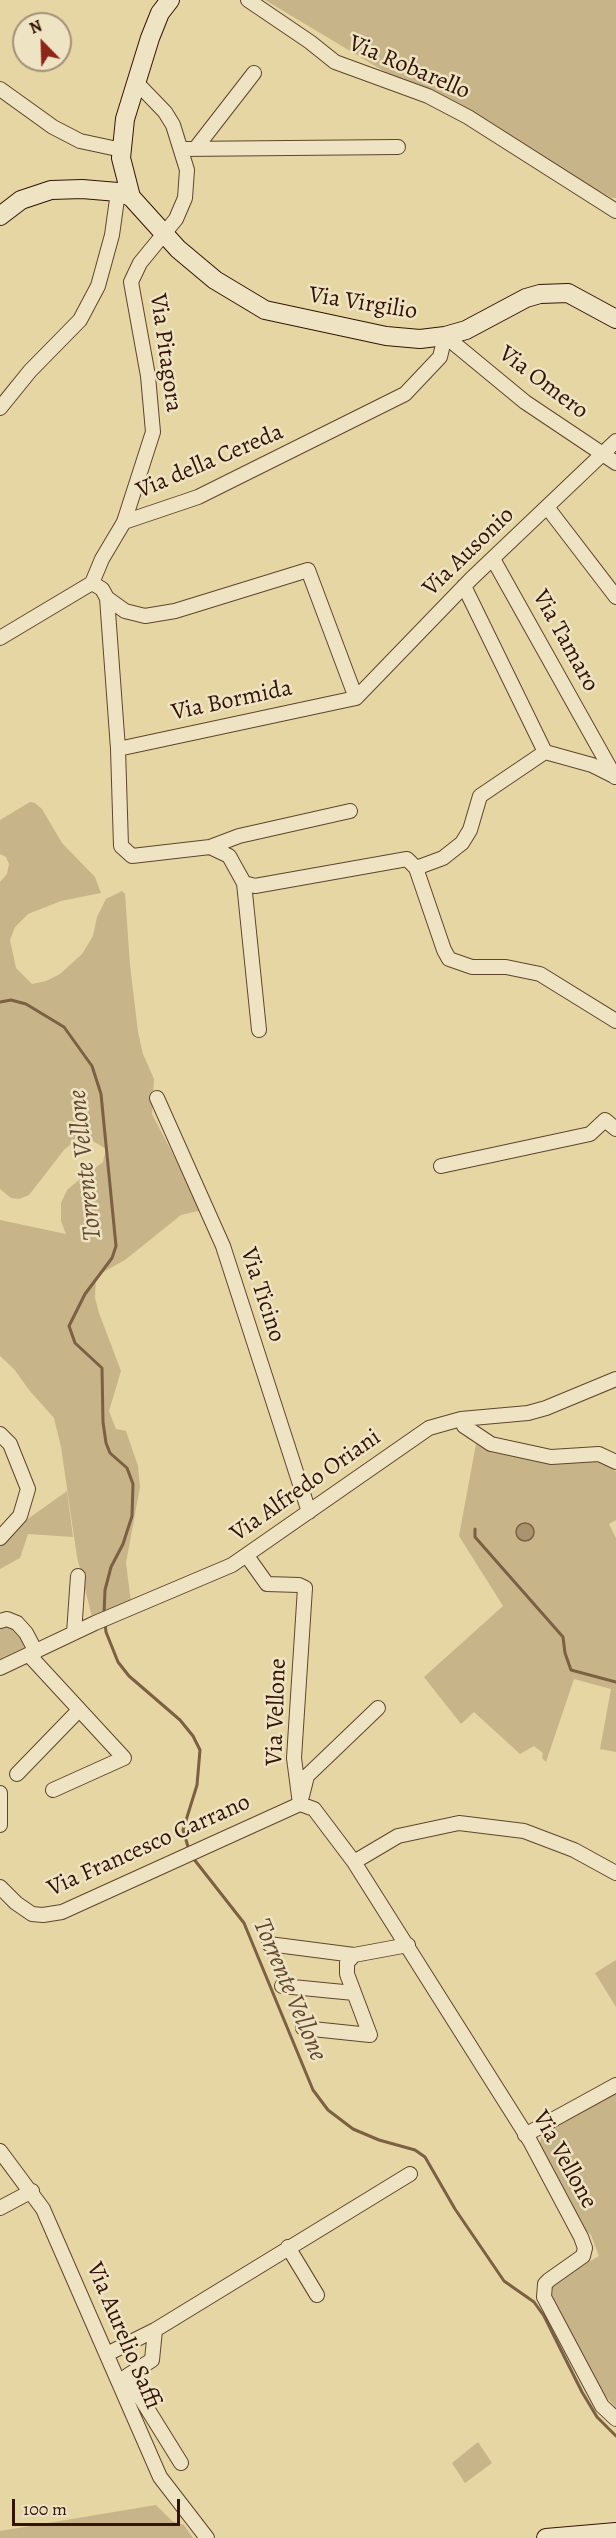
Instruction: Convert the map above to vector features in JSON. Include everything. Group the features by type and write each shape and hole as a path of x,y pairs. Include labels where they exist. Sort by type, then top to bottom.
{"main road":[{"path":"0,216 21,200 51,190 82,189 124,194 121,158 125,119 160,13 170,0"},
{"name":"Via Virgilio","path":"124,194 178,249 214,280 265,310 386,336 420,339 445,336 466,330 526,298 540,294 568,293 616,319"},
{"path":"546,2538 616,2532"}],"street":[{"name":"Via Robarello","path":"248,0 335,62 428,96 468,117 616,211"},
{"path":"188,149 254,73"},
{"name":"Via Pitagora","path":"124,522 153,432 148,376 131,282 140,263 176,219 185,198 188,149 165,112 136,82"},
{"path":"0,89 53,127 80,141 122,150"},
{"path":"188,149 398,147"},
{"path":"0,408 30,371 80,320 101,276 124,194"},
{"name":"Via Omero","path":"445,336 525,402 616,463"},
{"name":"Via della Cereda","path":"92,583 102,559 124,522 198,497 405,394 440,357 445,336"},
{"name":"Via Ausonio","path":"356,698 464,586 616,441"},
{"path":"547,507 616,597"},
{"name":"Via Tamaro","path":"493,559 615,777"},
{"path":"107,598 125,611 145,616 175,611 308,570 356,698"},
{"path":"0,638 92,583 102,589 107,598 118,749 121,846 132,856 210,847 239,836 350,811"},
{"path":"464,586 545,752 592,765 615,777"},
{"name":"Via Bormida","path":"118,749 356,698"},
{"path":"416,868 443,858 462,843 470,830 480,796 545,752"},
{"path":"210,847 229,856 244,883 259,1030"},
{"path":"244,883 255,886 407,859 416,868 444,950 449,958 472,967 506,967 540,974 616,1021"},
{"name":"Via Ticino","path":"157,1098 223,1246 309,1512"},
{"path":"441,1166 590,1134 605,1120 616,1129"},
{"name":"Via Alfredo Oriani","path":"0,1668 95,1623 232,1565 429,1428 461,1419 528,1413 546,1408 616,1379"},
{"path":"461,1419 464,1426 491,1444 551,1457 599,1454 616,1462"},
{"path":"0,1434 10,1444 28,1489 20,1516 0,1538"},
{"name":"Via Vellone","path":"247,1556 267,1584 299,1585 305,1588 294,1758 300,1804 315,1809 354,1862 408,1945 525,2135 584,2244 584,2252 580,2260 545,2284 544,2297 602,2406 616,2419"},
{"path":"74,1633 78,1576"},
{"path":"0,1621 7,1619 16,1623 26,1633 32,1653 79,1710 124,1758 52,1790"},
{"path":"300,1804 307,1776 378,1708"},
{"path":"17,1774 79,1710"},
{"path":"0,1793 0,1825"},
{"name":"Via Francesco Carrano","path":"0,1887 16,1903 38,1915 62,1912 300,1804"},
{"path":"354,1862 398,1836 459,1823 524,1831 574,1850 616,1873"},
{"name":"Via Francesco Carrano","path":"0,1901 16,1903"},
{"path":"269,1944 354,1955 408,1945"},
{"path":"303,2028 370,2035 347,1974 347,1964 354,1955"},
{"path":"282,1986 354,1993"},
{"path":"525,2135 616,2085"},
{"name":"Via Aurelio Saffi","path":"0,2151 32,2191 52,2228 160,2477 207,2538"},
{"path":"107,2354 155,2330 410,2174"},
{"path":"0,2208 32,2191"},
{"path":"288,2247 317,2295"},
{"path":"155,2330 152,2360 127,2376 182,2463"},
{"path":"138,2427 154,2418"}],"shaded area":[{"path":"265,0 616,0 616,198 612,198 402,82"},
{"path":"30,802 42,809 62,843 95,877 101,893 61,901 28,914 15,927 10,940 16,968 32,984 46,981 60,974 82,954 93,936 97,917 106,899 122,891 125,894 138,1032 143,1054 154,1079 152,1114 202,1210 181,1215 125,1260 96,1276 95,1298 121,1371 109,1411 116,1429 126,1431 138,1466 140,1487 126,1563 131,1602 92,1617 77,1557 61,1447 54,1418 14,1369 0,1356 0,1220 66,1234 61,1221 61,1203 67,1190 103,1162 106,1149 93,1141 77,1139 64,1150 29,1195 19,1199 11,1198 0,1189 0,882 7,874 9,864 6,857 0,854 0,820"},
{"path":"476,1444 491,1452 551,1464 600,1461 611,1466 616,1472 616,1520 609,1524 616,1538 616,1752 600,1749 611,1689 574,1679 546,1762 542,1758 543,1753 534,1746 520,1754 474,1712 461,1724 424,1677 503,1606 459,1536"},
{"path":"67,1491 73,1537 28,1534 20,1558 0,1569 0,1546 18,1526"},
{"path":"525,1523 531,1526 534,1532 531,1538 525,1541 519,1538 516,1532 519,1526"},
{"path":"0,1625 12,1627 20,1636 27,1652 0,1664"},
{"path":"616,1960 616,2007 595,1973"},
{"path":"616,2092 616,2407 603,2394 553,2303 551,2289 555,2281 599,2256 591,2235 582,2227 539,2146 542,2136 546,2133"},
{"path":"478,2442 492,2463 465,2483 452,2463"},
{"path":"156,2505 172,2521 184,2525 193,2538 0,2538 0,2531"}],"waterway":[{"name":"Torrente Vellone","path":"0,1002 11,1000 26,1004 64,1027 92,1066 101,1094 116,1246 112,1258 85,1294 69,1326 75,1343 102,1368 103,1422 106,1443 110,1453 127,1468 133,1484 132,1516 123,1544 111,1567 105,1590 104,1614"},
{"path":"475,1529 475,1537 563,1637 565,1653 571,1670 616,1682"},
{"name":"Torrente Vellone","path":"105,1623 106,1632 118,1662 129,1676 180,1720 193,1736 200,1750 197,1785 183,1830 189,1850"},
{"name":"Torrente Vellone","path":"193,1858 244,1923 313,2090 328,2110 353,2129 379,2140 415,2150 425,2157 455,2209 504,2281 534,2302 544,2316 582,2392 597,2417 616,2436"}]}
